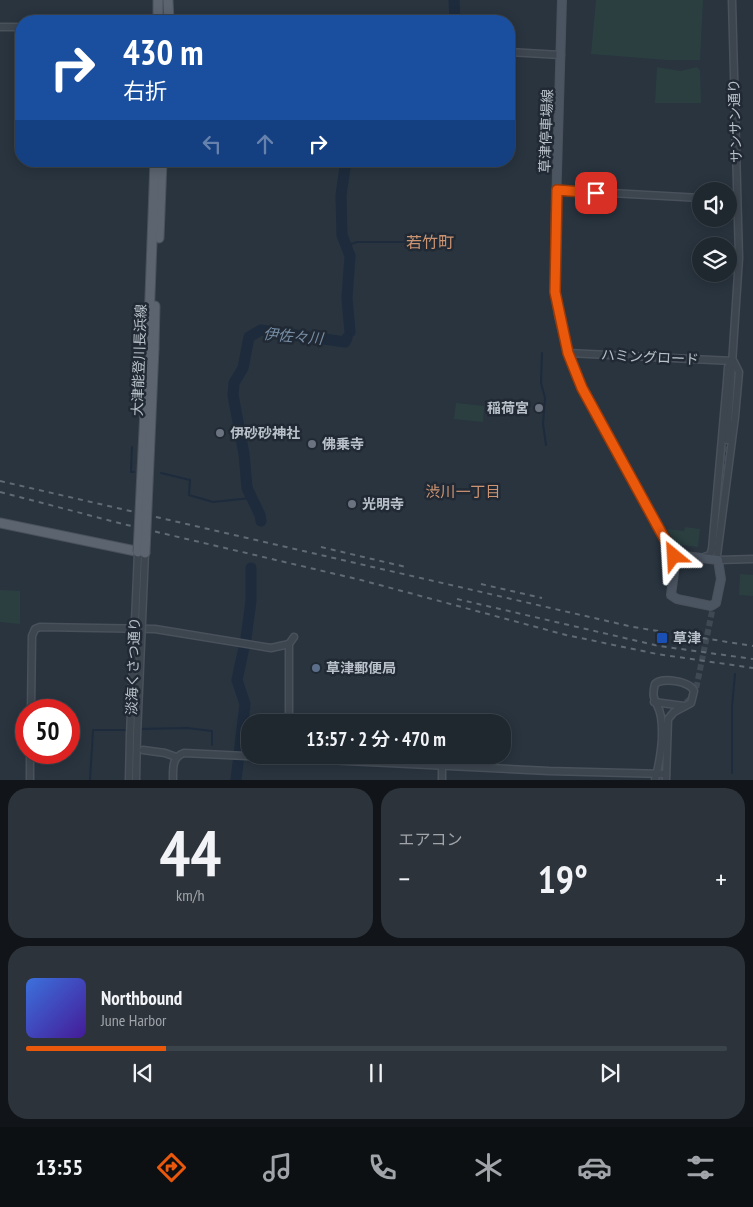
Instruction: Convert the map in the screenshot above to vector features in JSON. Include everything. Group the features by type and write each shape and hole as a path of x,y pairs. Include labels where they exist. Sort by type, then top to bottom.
{"main road":[{"path":"158,0 158,15"},
{"path":"168,0 169,15"},
{"name":"草津停車場線","path":"562,0 555,292 568,353 582,388 673,553 674,565 670,592 673,598 711,606 717,602 721,579 718,560"},
{"name":"大津能登川長浜線","path":"151,348 156,167"},
{"name":"大津能登川長浜線","path":"141,553 162,167"},
{"path":"3,524 141,553"},
{"path":"674,565 683,556 718,560"}],"street":[{"name":"サンサン通り","path":"732,0 737,182"},
{"path":"0,27 15,27"},
{"path":"515,52 561,55"},
{"path":"557,190 692,198"},
{"name":"サンサン通り","path":"718,560 717,550 736,416 739,372 733,361 739,258 737,199"},
{"name":"ハミングロード","path":"568,353 733,361"},
{"path":"727,440 733,361"},
{"name":"サンサン通り","path":"696,557 708,556 712,549 728,367 733,361"},
{"name":"淡海くさつ通り","path":"129,780 134,735 141,553"},
{"path":"718,560 753,558"},
{"path":"31,699 32,636 35,629 40,627 155,629 271,648 289,644"},
{"path":"289,714 289,644 294,637"},
{"path":"423,764 656,777 666,777 668,719 693,701 694,691 688,684 660,680 655,684 653,700 662,720 659,766 656,777"},
{"path":"653,700 684,706"},
{"name":"淡海くさつ通り","path":"134,735 136,780"},
{"path":"143,750 165,753 176,757 184,753 241,756"},
{"path":"173,780 176,757"},
{"path":"30,764 30,780"},
{"path":"442,765 442,780"}],"green space":[{"path":"596,0 703,0 700,60 667,60 591,54"},
{"path":"657,67 680,71 697,67 700,70 701,103 655,103"},
{"path":"456,403 484,406 483,422 454,419"},
{"path":"685,527 700,529 698,547 675,544 667,529 684,531"},
{"path":"740,574 753,575 753,596 739,595"},
{"path":"0,590 20,591 20,624 0,622"}],"waterway":[{"name":"伊佐々川","path":"454,0 455,15"},
{"name":"伊佐々川","path":"345,167 341,195 342,235 350,256 347,298 350,332"},
{"path":"345,246 357,242 409,242"},
{"name":"伊佐々川","path":"261,521 247,488 244,454 233,395 234,383 243,368 249,337 261,330 345,342 347,338"},
{"path":"542,353 541,383 545,398 543,424 546,445"},
{"path":"132,447 131,472 134,472"},
{"path":"161,473 190,480 189,495 213,502 251,498"},
{"name":"伊佐々川","path":"236,780 245,704 237,680 246,638 251,601 251,568"},
{"path":"732,773 732,706 735,674"},
{"path":"138,729 187,728 212,731 212,745"},
{"path":"90,780 93,730 128,730"}],"tunnel":[{"path":"717,533 727,440"},
{"path":"679,708 690,699 696,689 714,602"},
{"path":"661,780 663,754"}],"railway":[{"path":"0,481 633,627 753,646"},
{"path":"0,492 123,524 361,580 566,635 657,654 753,668"},
{"path":"321,547 406,567"},
{"path":"481,584 542,598"},
{"path":"457,599 659,646 753,659"}],"place":[{"name":"稲荷宮","path":"539,408"},
{"name":"伊砂砂神社","path":"220,433"},
{"name":"佛乗寺","path":"312,444"},
{"name":"光明寺","path":"352,504"},
{"name":"草津","path":"662,638"},
{"name":"草津郵便局","path":"316,668"}],"district":[{"name":"若竹町","path":"430,242"},
{"name":"渋川一丁目","path":"463,491"}],"route":[{"path":"596,193 557,190 555,292 559,317 568,353 582,388 674,556"}]}
